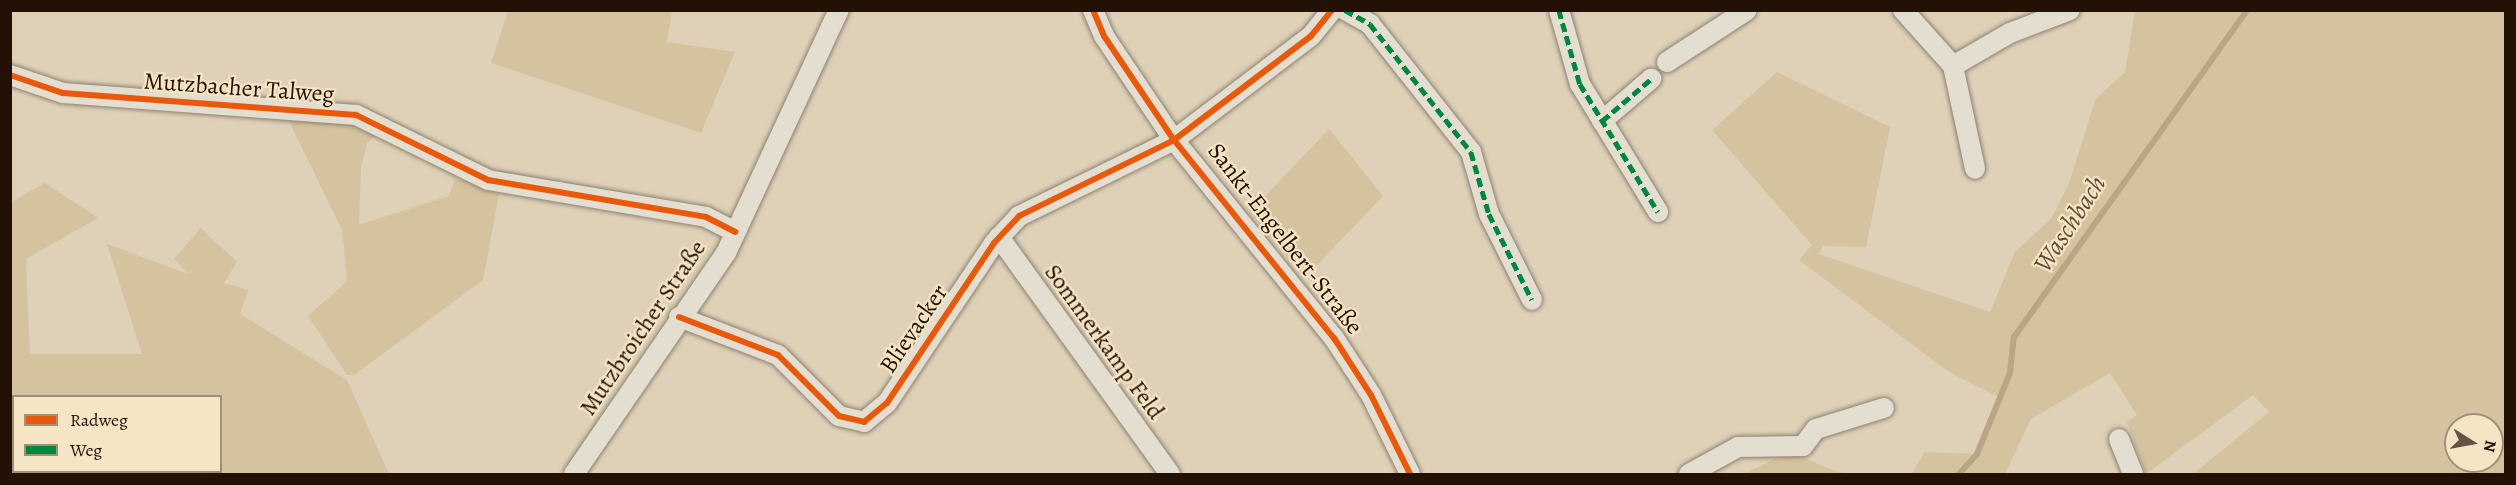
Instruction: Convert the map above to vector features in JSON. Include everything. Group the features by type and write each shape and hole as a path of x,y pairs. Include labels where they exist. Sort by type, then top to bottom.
{"street":[{"name":"Mutzbroicher Straße","path":"574,474 735,232 839,10"},
{"name":"Sankt-Engelbert-Straße","path":"1093,10 1104,36 1174,140 1334,338 1371,395 1410,474"},
{"name":"Blievacker","path":"679,317 778,355 839,416 864,422 887,403 999,237 1034,205 1174,140 1311,36 1332,10"},
{"path":"1345,10 1370,24 1471,152 1489,214 1532,300"},
{"path":"1558,10 1580,84 1658,212"},
{"path":"1667,62 1747,10"},
{"path":"1903,10 1953,66 1975,169"},
{"path":"1953,66 2010,33 2070,10"},
{"name":"Mutzbacher Talweg","path":"10,75 63,93 357,115 488,180 706,217 735,232"},
{"path":"1602,121 1651,78"},
{"name":"Sommerkamp Feld","path":"999,237 1170,474"},
{"path":"1689,474 1738,447 1803,446 1816,429 1884,408"},
{"path":"2119,439 2133,474"}],"shaded area":[{"path":"508,11 672,11 667,42 735,52 701,133 491,63"},
{"path":"2135,11 2505,11 2505,474 2193,474 2269,412 2253,395 2146,474 2127,422 2137,415 2110,373 2031,419 2005,474 1911,474 1925,452 1977,454 1999,397 1949,372 1799,260 1812,245 1712,130 1777,72 1890,127 1866,247 1823,246 1819,254 1990,312 2015,252 2051,219 2069,183 2096,98 2125,72"},
{"path":"289,121 351,123 380,132 367,143 361,168 359,225 449,196 455,179 500,189 483,280 354,375 347,375 308,316 347,281 342,230"},
{"path":"1329,129 1383,196 1305,278 1250,212"},
{"path":"45,183 98,218 26,259 30,354 142,354 107,244 188,274 174,259 201,228 237,262 224,283 248,290 240,314 347,380 389,474 11,474 11,202"},
{"path":"1788,452 1838,472 1848,474 1744,474"}],"waterway":[{"name":"Waschbach","path":"1959,474 1977,454 2010,373 2014,337 2247,10"}],"marked path":[{"path":"1345,10 1370,24 1471,152 1489,214 1532,300"},
{"path":"1559,10 1580,84 1658,212"},
{"path":"1602,121 1651,79"}],"cycle path":[{"path":"1093,10 1104,36 1174,140 1334,338 1371,395 1410,474"},
{"path":"679,317 778,355 839,416 864,422 887,403 994,243 1019,216 1174,140 1311,36 1332,10"},
{"path":"10,75 63,93 356,115 488,180 706,217 735,232"}]}
